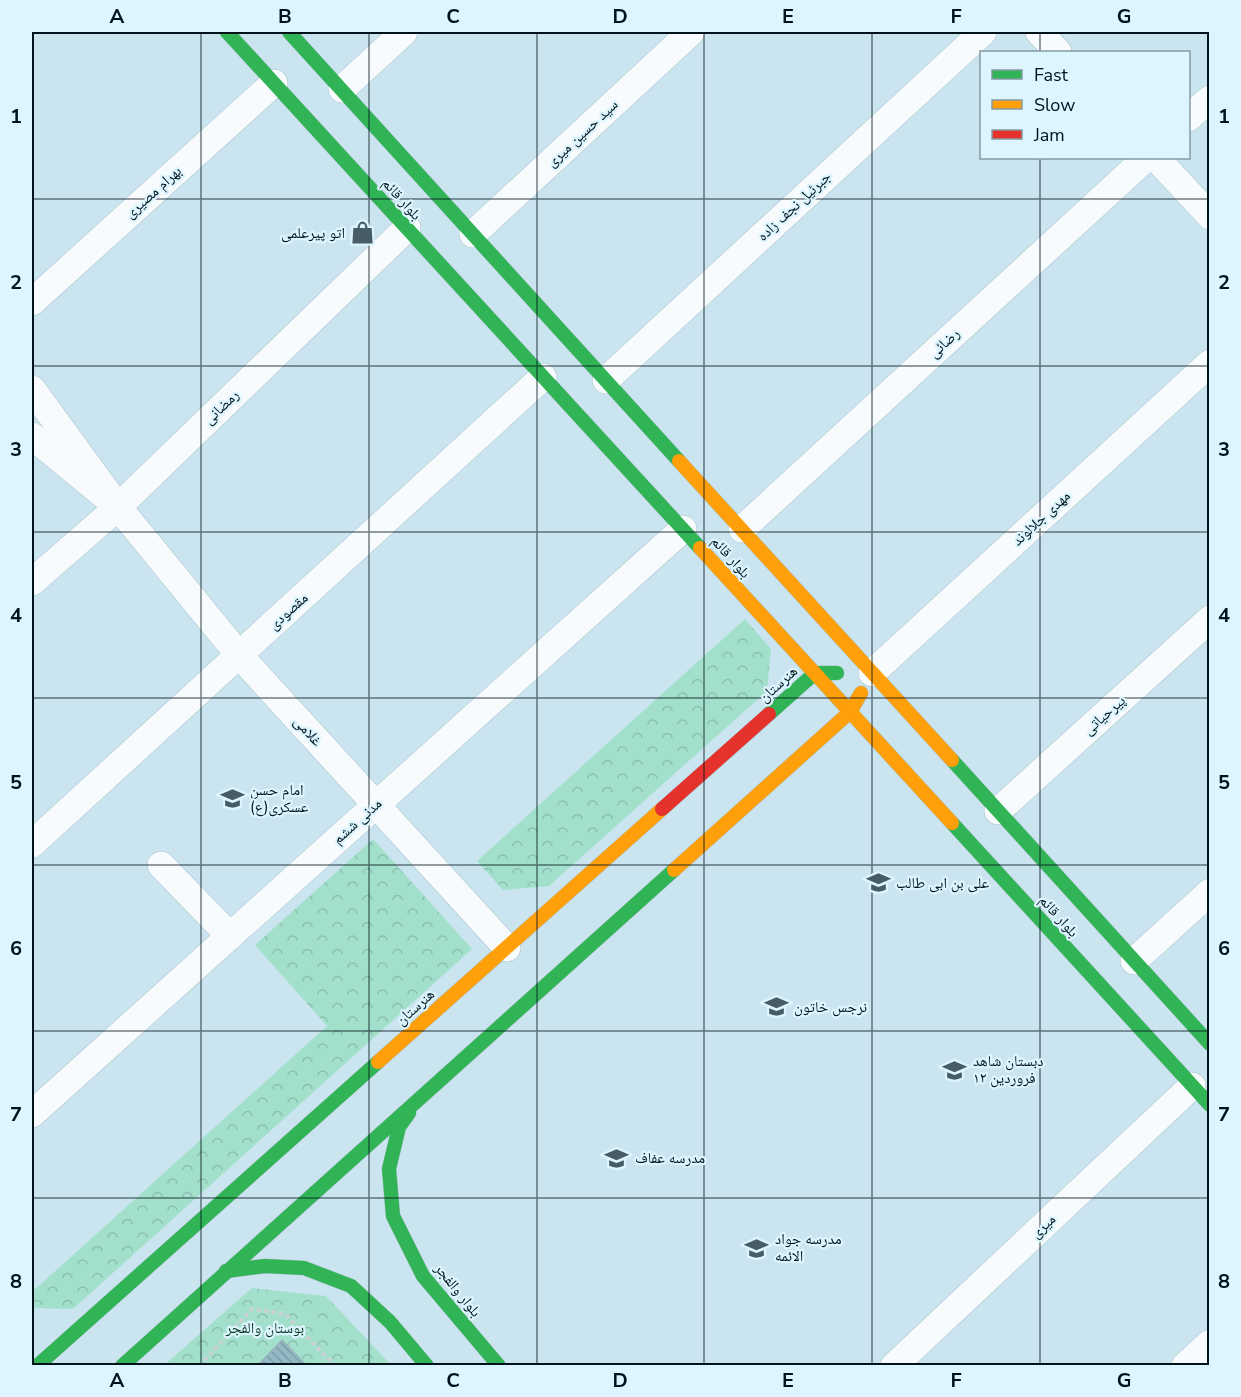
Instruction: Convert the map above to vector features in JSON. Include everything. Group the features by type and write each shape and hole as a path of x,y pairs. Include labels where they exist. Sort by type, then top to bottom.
{"main road":[{"name":"بلوار قائم","path":"227,32 1201,1096"},
{"name":"بلوار قائم","path":"289,32 1209,1044"},
{"name":"هنرستان","path":"37,1365 815,673 872,673"},
{"path":"122,1365 850,712 872,673"},
{"name":"بلوار والفجر","path":"421,1096 399,1128 388,1169 393,1216 423,1276 499,1365"},
{"path":"226,1271 265,1266 304,1268 351,1286 390,1322 427,1365"}],"street":[{"path":"342,90 404,32"},
{"name":"سید حسین میری","path":"472,234 691,32"},
{"name":"جبرئیل نجف زاده","path":"606,380 983,32"},
{"path":"1039,32 1057,51"},
{"name":"بهرام مصیری","path":"32,302 274,82"},
{"path":"1190,116 1209,99"},
{"name":"رضائی","path":"742,530 1145,159"},
{"path":"1157,159 1209,216"},
{"name":"رمضانی","path":"32,582 118,507 407,228"},
{"name":"مهدی جلالوند","path":"872,673 1209,363"},
{"name":"مقصودی","path":"32,844 543,377"},
{"path":"32,389 118,507"},
{"path":"32,436 118,507"},
{"name":"غلامی","path":"118,507 239,655 507,948"},
{"name":"مدنی ششم","path":"32,1114 683,529"},
{"name":"پیرحیاتی","path":"998,811 1209,619"},
{"path":"161,865 230,936"},
{"path":"1134,961 1209,892"},
{"name":"میری","path":"896,1364 1201,1096"},
{"path":"1185,1365 1209,1343"},
{"path":"32,1347 59,1346"}],"path":[{"path":"199,1365 252,1310 285,1314 335,1365"}],"green space":[{"path":"745,619 771,649 767,691 549,886 503,890 477,861"},
{"path":"373,839 472,949 73,1309 32,1308 32,1292 327,1026 255,945"},
{"name":"بوستان والفجر","path":"252,1288 326,1296 391,1365 163,1366"}],"building":[{"path":"282,1340 307,1366 257,1366"}],"traffic: fast":[{"path":"227,32 700,548"},
{"path":"289,32 679,461"},
{"path":"769,714 815,673 837,673"},
{"path":"952,760 1210,1044"},
{"path":"952,823 1210,1105"},
{"path":"122,1366 674,870"},
{"path":"37,1366 378,1062"},
{"path":"409,1113 399,1127 389,1169 393,1216 423,1276 499,1366"},
{"path":"226,1271 265,1266 304,1268 351,1286 390,1322 427,1366"}],"traffic: slow":[{"path":"679,461 952,760"},
{"path":"700,548 952,823"},
{"path":"674,870 850,712 861,693"},
{"path":"378,1062 662,809"}],"traffic: jam":[{"path":"662,809 769,714"}],"place":[{"name":"اتو پیرعلمی","path":"363,233"},
{"name":"امام حسن عسکری(ع)","path":"232,799"},
{"name":"علی بن ابی طالب","path":"878,883"},
{"name":"نرجس خاتون","path":"776,1007"},
{"name":"دبستان شاهد ۱۲ فروردین","path":"955,1070"},
{"name":"مدرسه عفاف","path":"617,1158"},
{"name":"مدرسه جواد الائمه","path":"757,1248"}]}
